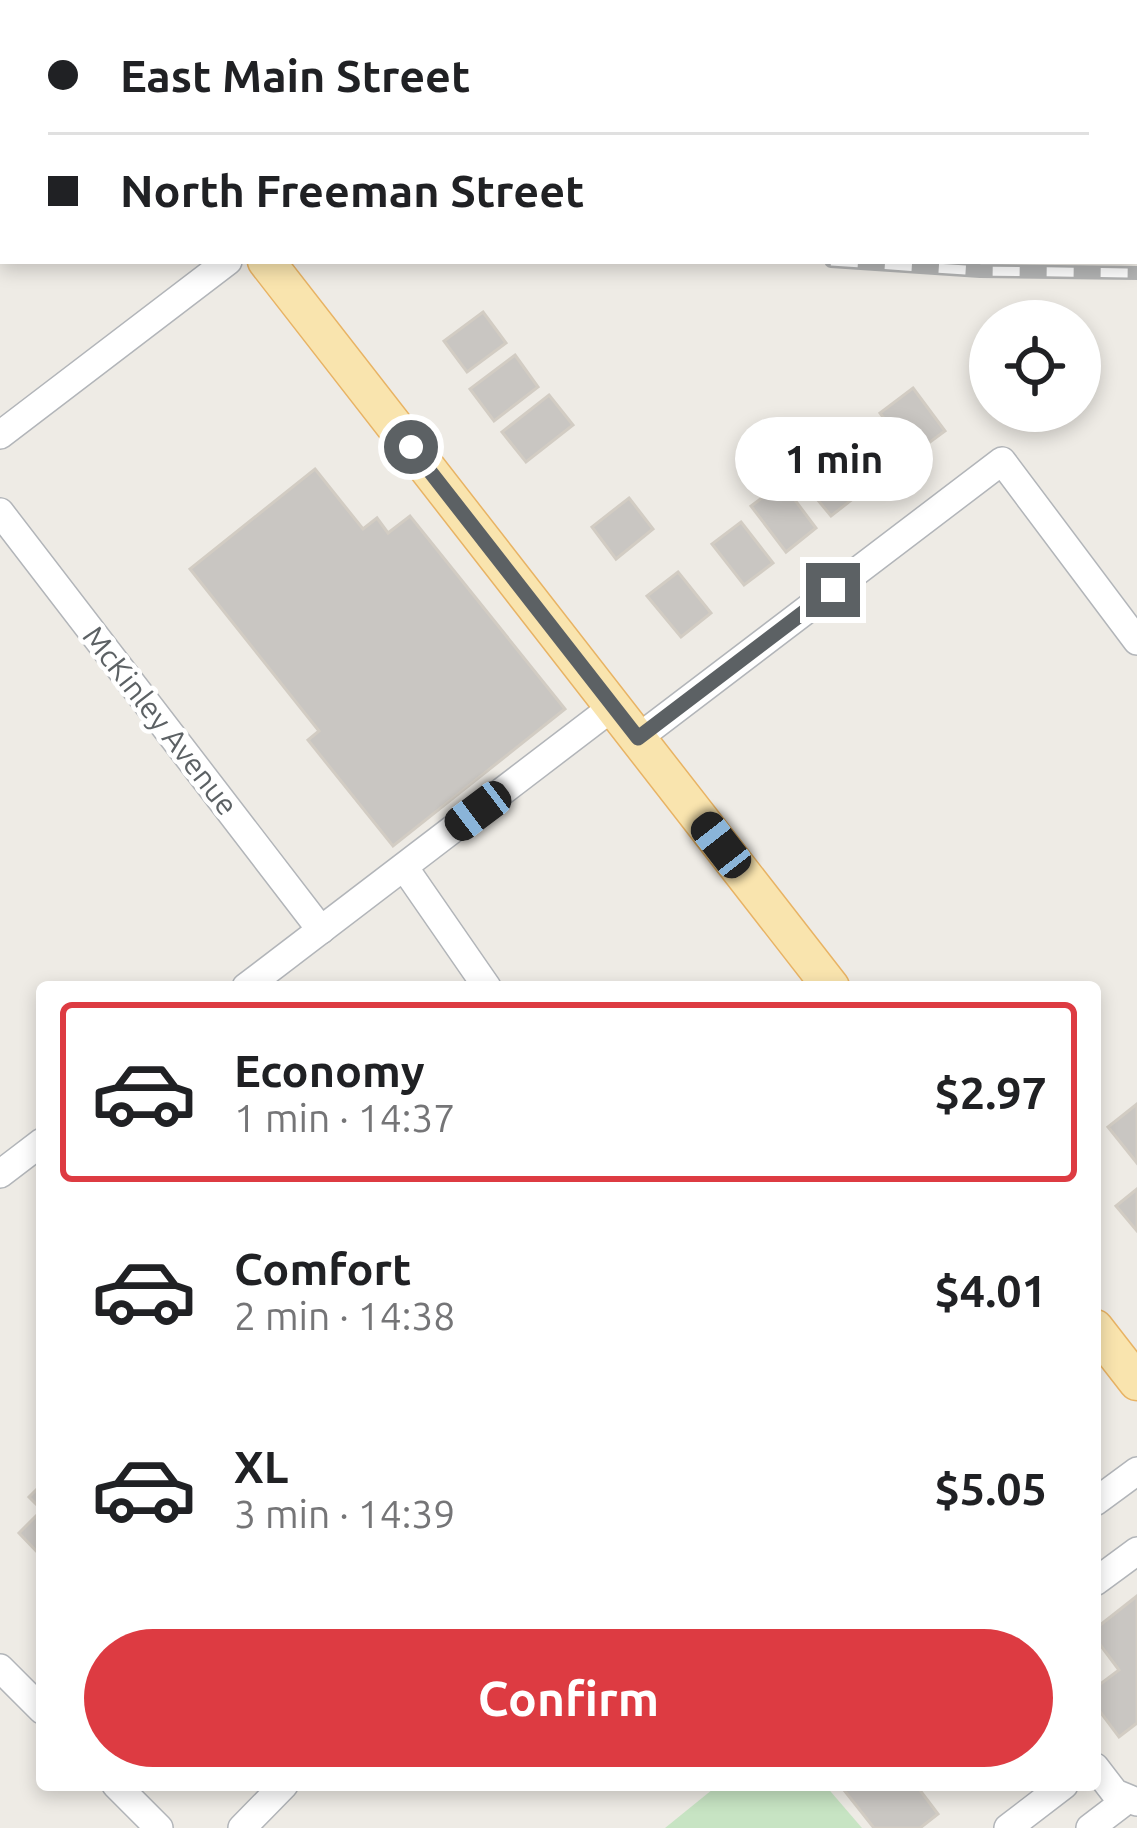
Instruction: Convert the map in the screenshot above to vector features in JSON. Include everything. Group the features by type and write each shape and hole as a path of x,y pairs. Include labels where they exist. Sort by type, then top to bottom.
{"main road":[{"path":"268,264 601,717 638,738 826,981"},
{"path":"1101,1336 1137,1382"}],"street":[{"path":"0,436 199,270"},
{"path":"638,738 1002,461 1137,641"},
{"name":"McKinley Avenue","path":"0,512 321,930"},
{"path":"254,981 601,717"},
{"path":"404,867 484,981"},
{"path":"0,1174 36,1147"},
{"path":"1101,1498 1137,1471"},
{"path":"1101,1578 1137,1551"},
{"path":"0,1667 36,1704"},
{"path":"1101,1775 1114,1793 1132,1800"},
{"path":"122,1791 159,1828"},
{"path":"242,1828 278,1791"},
{"path":"1008,1828 1056,1791"},
{"path":"1090,1828 1132,1800"}],"green space":[{"path":"711,1791 830,1791 862,1828 665,1828"}],"building":[{"path":"483,312 506,343 467,372 444,341"},
{"path":"515,355 538,387 494,421 470,389"},
{"path":"913,388 945,431 911,456 880,413"},
{"path":"549,395 573,425 526,462 502,432"},
{"path":"870,422 904,465 875,487 841,444"},
{"path":"828,454 859,494 831,516 799,477"},
{"path":"315,469 363,529 377,518 388,533 410,516 565,709 393,846 308,740 319,731 190,569"},
{"path":"782,483 816,528 786,552 751,506"},
{"path":"629,498 653,529 616,559 592,527"},
{"path":"741,522 773,563 744,585 712,544"},
{"path":"678,572 711,613 681,637 647,596"},
{"path":"1137,1104 1137,1163 1108,1127"},
{"path":"1137,1189 1137,1231 1116,1206"},
{"path":"36,1516 36,1551 19,1533"},
{"path":"1137,1596 1137,1723 1119,1737 1101,1713 1101,1684 1119,1670 1101,1646 1101,1624"},
{"path":"845,1791 921,1791 938,1814 920,1828 874,1828"}],"railway":[{"path":"876,264 1137,273"}],"route":[{"path":"411,447 638,738 833,590"}]}
